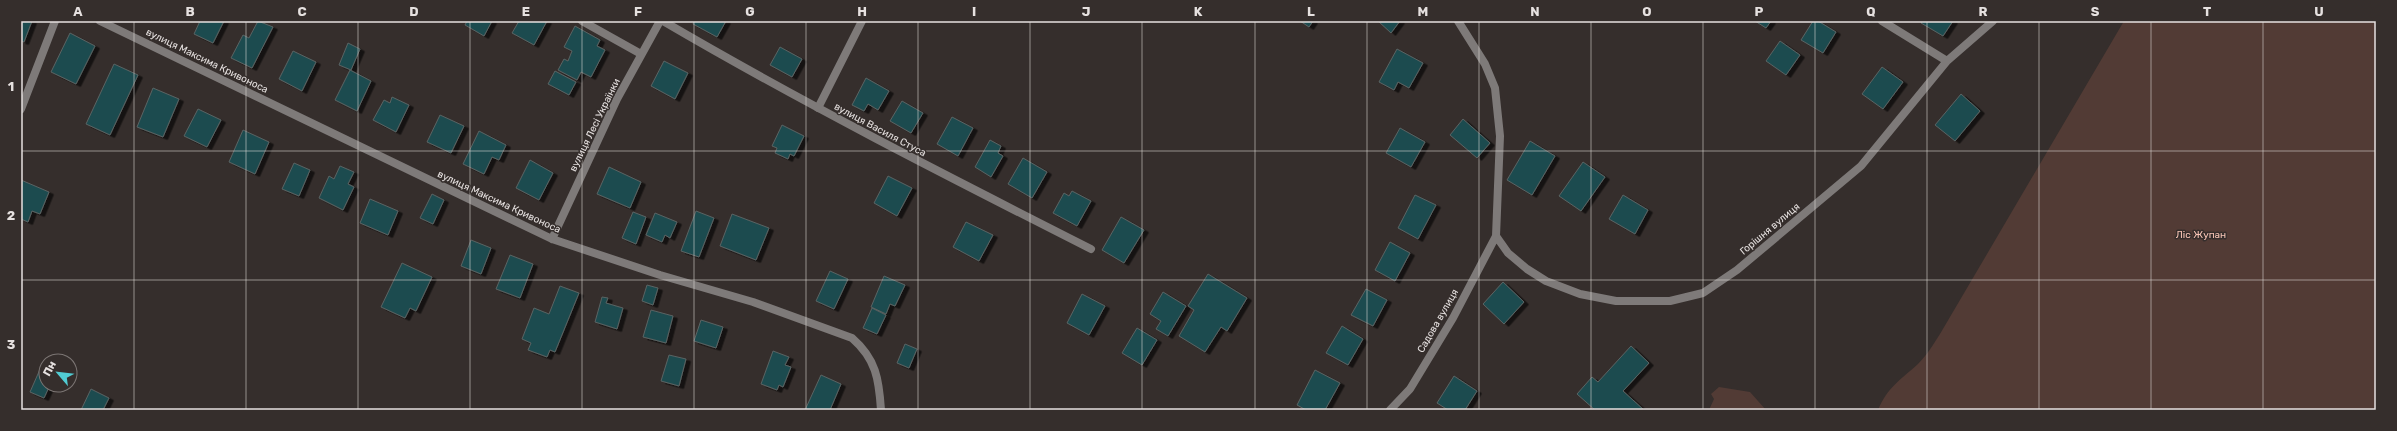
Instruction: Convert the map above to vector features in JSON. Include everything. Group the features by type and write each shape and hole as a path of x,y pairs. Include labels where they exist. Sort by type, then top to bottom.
{"street":[{"path":"21,109 55,21"},
{"name":"вулиця Максима Кривоноса","path":"100,21 552,240 660,275 753,302 852,338 865,349 872,361 880,386 881,410"},
{"path":"582,21 642,54"},
{"name":"вулиця Лесі Українки","path":"552,240 617,99 661,21"},
{"name":"вулиця Василя Стуса","path":"661,21 818,108 1091,249"},
{"path":"818,108 862,21"},
{"path":"1458,21 1485,64 1495,88 1500,136 1496,236"},
{"path":"1882,21 1947,61"},
{"name":"Горішня вулиця","path":"1496,236 1508,253 1527,269 1546,281 1580,294 1616,301 1670,301 1689,298 1703,293 1737,270 1861,166 1947,61 1993,21"},
{"name":"Садова вулиця","path":"1390,410 1414,382 1453,318 1496,236"}],"green space":[{"name":"Ліс Жупан","path":"2124,21 2376,21 2376,410 1878,410 1890,390 1921,361 1930,350"},
{"path":"1719,387 1750,392 1766,410 1709,410 1714,399 1711,394"}],"building":[{"path":"21,21 32,21 24,42 21,41"},
{"path":"200,21 224,21 213,43 194,34"},
{"path":"258,21 273,27 252,68 231,58 243,35 249,38"},
{"path":"467,21 492,21 484,36 465,25"},
{"path":"519,21 547,21 534,45 512,33"},
{"path":"694,21 726,21 717,37 693,24"},
{"path":"1300,21 1313,21 1309,27"},
{"path":"1378,21 1400,21 1391,33"},
{"path":"1755,21 1771,21 1766,28"},
{"path":"1813,21 1818,21 1836,32 1823,53 1801,40"},
{"path":"1922,21 1953,21 1943,36 1921,23"},
{"path":"575,26 600,40 597,46 605,50 591,77 581,72 577,80 558,70 564,59 568,61 572,51 564,47"},
{"path":"70,33 95,46 76,84 51,72"},
{"path":"1780,41 1800,55 1786,75 1766,61"},
{"path":"348,43 360,49 351,70 339,65"},
{"path":"780,47 802,59 792,77 770,65"},
{"path":"1397,49 1423,63 1409,88 1398,82 1394,90 1379,82"},
{"path":"293,51 316,62 302,91 279,79"},
{"path":"664,61 688,73 675,99 651,86"},
{"path":"114,64 138,75 110,135 86,124"},
{"path":"1882,67 1903,82 1883,109 1862,94"},
{"path":"350,70 371,81 357,111 335,100"},
{"path":"555,71 576,82 569,95 548,84"},
{"path":"866,78 889,91 878,110 868,104 864,111 852,105"},
{"path":"153,88 179,99 163,137 137,127"},
{"path":"1961,94 1980,111 1955,141 1935,125"},
{"path":"392,97 409,105 396,132 373,120 384,100 390,103"},
{"path":"902,101 923,113 911,133 890,121"},
{"path":"198,109 221,120 207,147 184,136"},
{"path":"440,115 464,126 451,153 427,142"},
{"path":"952,117 973,128 958,156 937,144"},
{"path":"1463,119 1490,143 1477,158 1450,135"},
{"path":"782,125 804,136 794,156 790,154 788,159 775,153 777,148 772,146"},
{"path":"1400,128 1425,142 1411,167 1386,153"},
{"path":"243,130 269,142 255,174 229,162"},
{"path":"479,131 506,145 499,160 492,157 484,174 463,164"},
{"path":"990,140 1001,146 998,153 1003,156 991,177 975,167"},
{"path":"1530,141 1555,156 1532,195 1507,180"},
{"path":"1023,158 1047,172 1032,198 1008,184"},
{"path":"530,160 553,173 539,200 516,188"},
{"path":"1583,162 1605,177 1581,211 1559,196"},
{"path":"294,163 310,170 299,196 282,189"},
{"path":"340,166 354,172 348,184 354,187 343,210 319,198 329,176 334,179"},
{"path":"609,167 641,182 630,208 597,194"},
{"path":"888,176 912,188 897,216 874,203"},
{"path":"21,180 49,192 40,214 32,211 28,222 21,219"},
{"path":"1072,191 1091,201 1077,226 1053,213 1064,193 1069,196"},
{"path":"432,194 444,200 433,224 420,218"},
{"path":"1415,195 1436,205 1418,239 1398,228"},
{"path":"1623,195 1648,210 1635,234 1609,219"},
{"path":"370,199 398,211 388,235 360,223"},
{"path":"696,211 714,218 699,257 681,251"},
{"path":"633,212 646,217 636,244 622,238"},
{"path":"655,213 677,222 670,238 665,235 662,242 646,235"},
{"path":"732,214 769,228 756,260 720,246"},
{"path":"1121,217 1144,230 1124,263 1102,250"},
{"path":"966,222 993,235 979,261 953,247"},
{"path":"471,240 491,248 481,274 461,266"},
{"path":"1390,242 1410,253 1395,281 1375,270"},
{"path":"510,255 533,264 520,298 496,289"},
{"path":"402,263 432,277 416,311 410,308 405,318 381,307"},
{"path":"830,271 848,279 834,309 816,301"},
{"path":"1208,274 1247,298 1227,331 1221,327 1205,352 1179,336 1194,310 1188,306"},
{"path":"884,276 905,285 895,306 890,304 886,314 871,307"},
{"path":"1503,282 1524,302 1504,324 1483,304"},
{"path":"647,285 658,288 653,305 642,301"},
{"path":"560,286 579,293 555,352 550,350 547,357 528,350 531,343 522,339 534,308 549,314"},
{"path":"1366,289 1387,300 1373,326 1351,315"},
{"path":"1163,292 1186,306 1168,336 1156,329 1161,321 1150,314"},
{"path":"1082,294 1105,306 1089,335 1067,323"},
{"path":"602,297 608,298 606,303 623,308 617,329 595,322"},
{"path":"872,308 886,315 877,334 863,328"},
{"path":"651,310 673,316 666,343 643,337"},
{"path":"701,320 723,327 716,348 694,341"},
{"path":"1342,326 1363,339 1348,365 1326,353"},
{"path":"1137,328 1157,340 1142,365 1122,353"},
{"path":"905,344 917,349 909,368 897,363"},
{"path":"1631,346 1649,363 1623,391 1644,410 1595,410 1577,394 1592,377 1598,382"},
{"path":"773,351 789,357 785,365 791,367 783,387 779,385 777,390 761,384"},
{"path":"669,355 686,359 679,386 661,381"},
{"path":"1315,370 1340,383 1325,410 1306,410 1297,405"},
{"path":"38,374 38,393 46,393 44,398 30,392"},
{"path":"821,375 841,384 830,410 805,410"},
{"path":"1454,376 1477,391 1465,410 1448,410 1437,403"},
{"path":"91,389 109,398 103,410 81,410"}]}
